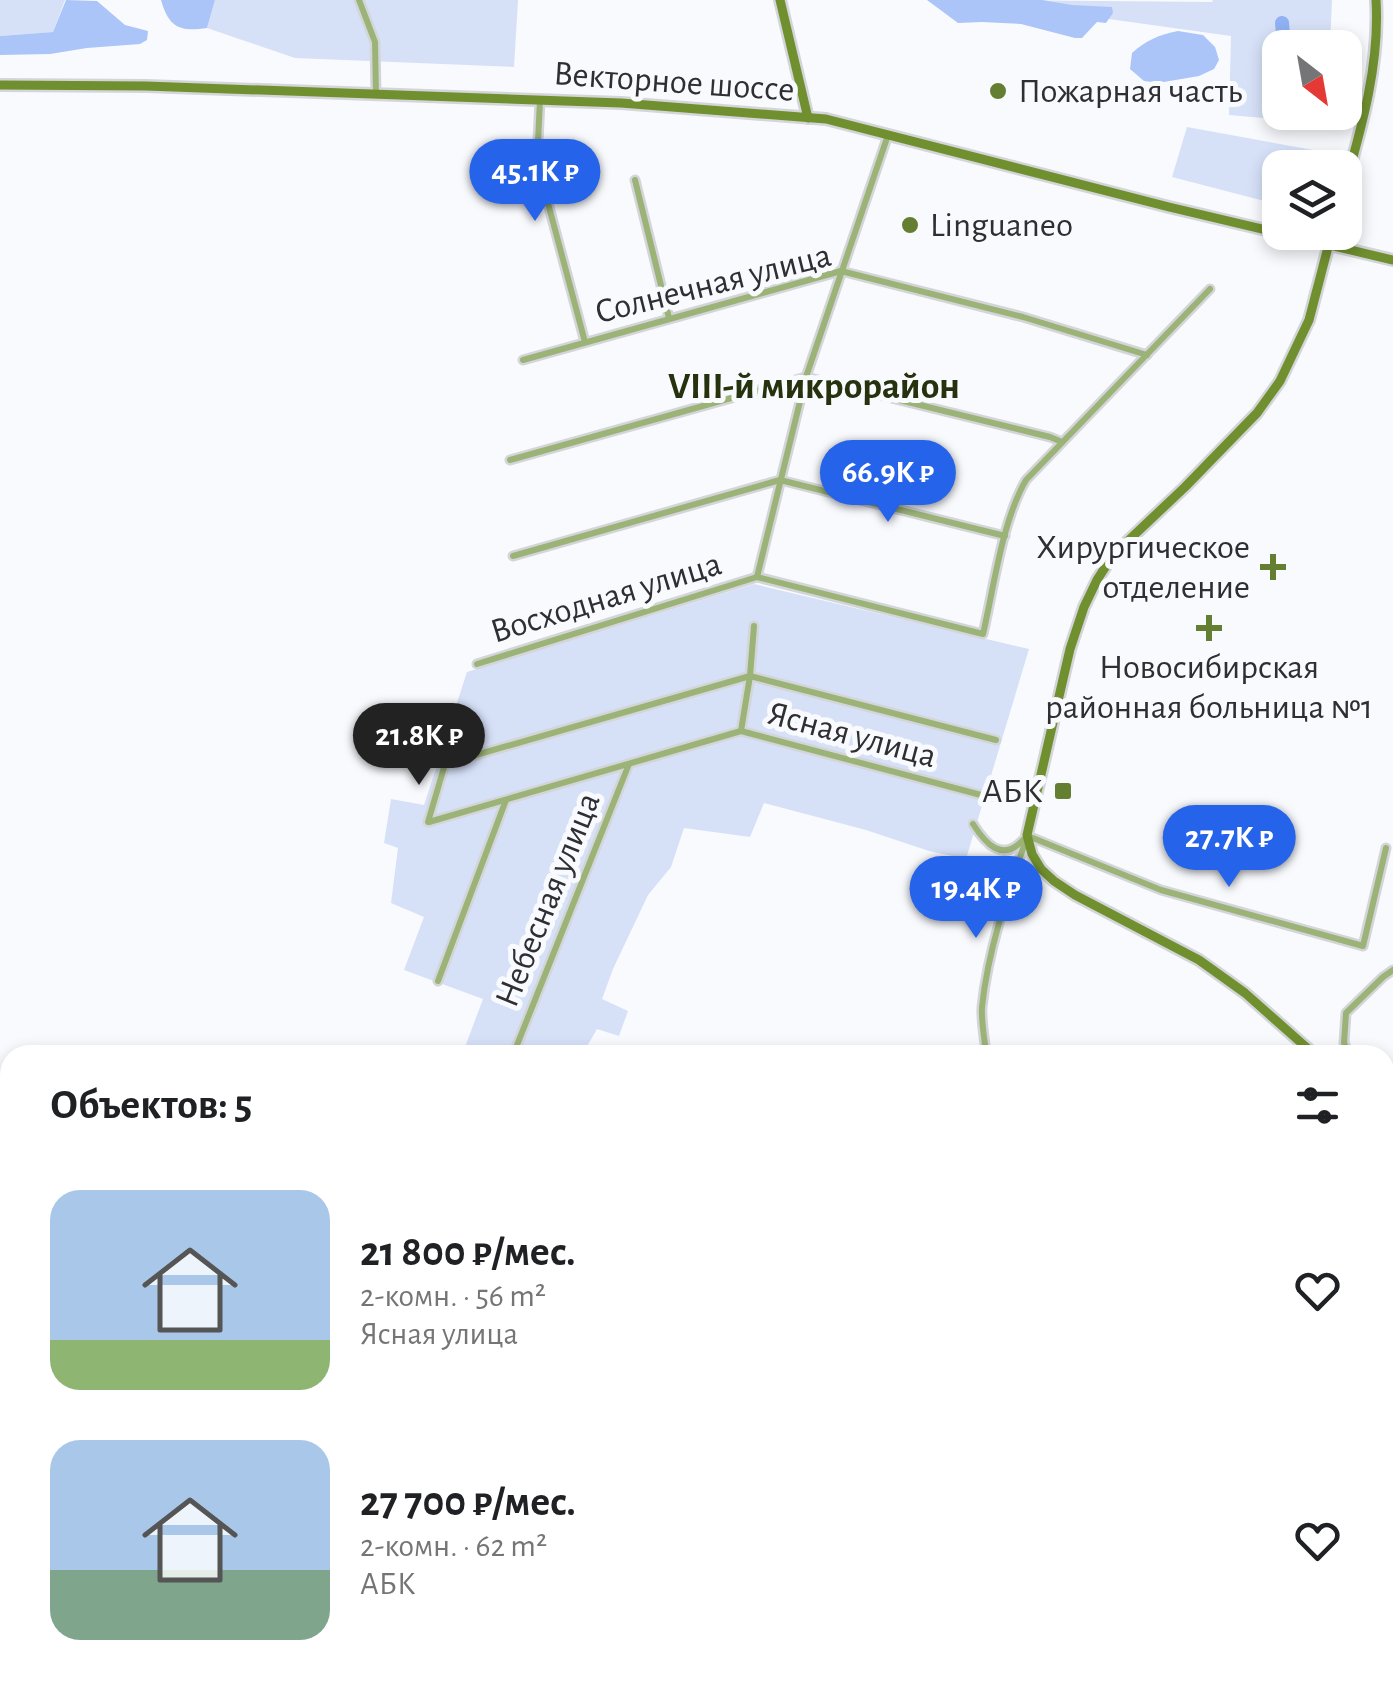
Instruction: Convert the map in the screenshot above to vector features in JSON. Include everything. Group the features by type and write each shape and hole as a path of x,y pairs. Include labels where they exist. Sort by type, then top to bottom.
{"main road":[{"path":"780,0 808,118"},
{"path":"1355,150 1366,113 1376,0"},
{"name":"Векторное шоссе","path":"0,84 658,105 826,120 1262,229"},
{"path":"1304,1045 1199,960 1054,882 1032,854 1027,836 1070,649 1084,606 1114,555 1257,412 1280,380 1309,320 1328,250"},
{"name":"Векторное шоссе","path":"1350,250 1393,260"}],"street":[{"path":"359,0 375,42 376,95"},
{"path":"540,100 537,162 586,342"},
{"path":"758,577 806,377 888,135"},
{"path":"635,180 669,318"},
{"name":"Солнечная улица","path":"523,360 841,271 1023,317 1147,355"},
{"path":"514,556 780,480 1006,536 1026,480 1210,288"},
{"path":"510,460 806,377 1062,442"},
{"name":"Восходная улица","path":"477,664 758,577 983,634 1006,536"},
{"path":"741,730 754,626"},
{"path":"750,676 996,740"},
{"name":"Ясная улица","path":"750,676 445,764 428,822 741,730 981,795 1023,798 1034,804"},
{"name":"Небесная улица","path":"516,1045 629,763"},
{"path":"438,980 506,799"},
{"path":"973,824 994,849 1010,850 1027,836"},
{"path":"1027,836 1162,890 1363,946 1386,848"},
{"path":"985,1045 982,1009 990,964 1027,836"},
{"path":"1345,1045 1346,1013 1393,970"}],"shaded area":[{"path":"0,0 65,0 53,32 0,36"},
{"path":"66,0 97,1 125,25 148,31 147,40 50,54 0,55 0,36 53,32"},
{"path":"161,0 215,0 207,28 190,29 172,22"},
{"path":"215,0 518,0 514,67 295,58 207,28"},
{"path":"927,0 1042,0 1112,7 1113,13 1106,23 1097,22 1082,38 1075,38 1021,24 958,23"},
{"path":"1000,0 1332,0 1331,30 1262,30 1262,118 1229,115 1231,36"},
{"path":"1178,31 1203,35 1215,47 1219,60 1214,69 1199,76 1158,83 1144,81 1130,69 1132,53 1137,48"},
{"path":"1187,127 1313,150 1262,150 1262,200 1172,177"},
{"path":"754,584 1029,649 966,859 764,803 750,837 684,828 671,867 648,895 602,999 628,1011 619,1036 597,1029 588,1045 466,1045 483,999 404,970 424,917 391,903 398,848 384,843 391,799 424,805 467,672"}],"waterway":[{"path":"1282,23 1283,30"}],"place":[{"name":"Пожарная часть","path":"998,91"},
{"name":"Linguaneo","path":"910,225"},
{"name":"Хирургическое отделение","path":"1273,567"},
{"name":"Новосибирская районная больница №1","path":"1209,628"},
{"name":"АБК","path":"1063,791"}],"district":[{"name":"VIII-й микрорайон","path":"814,387"}]}
